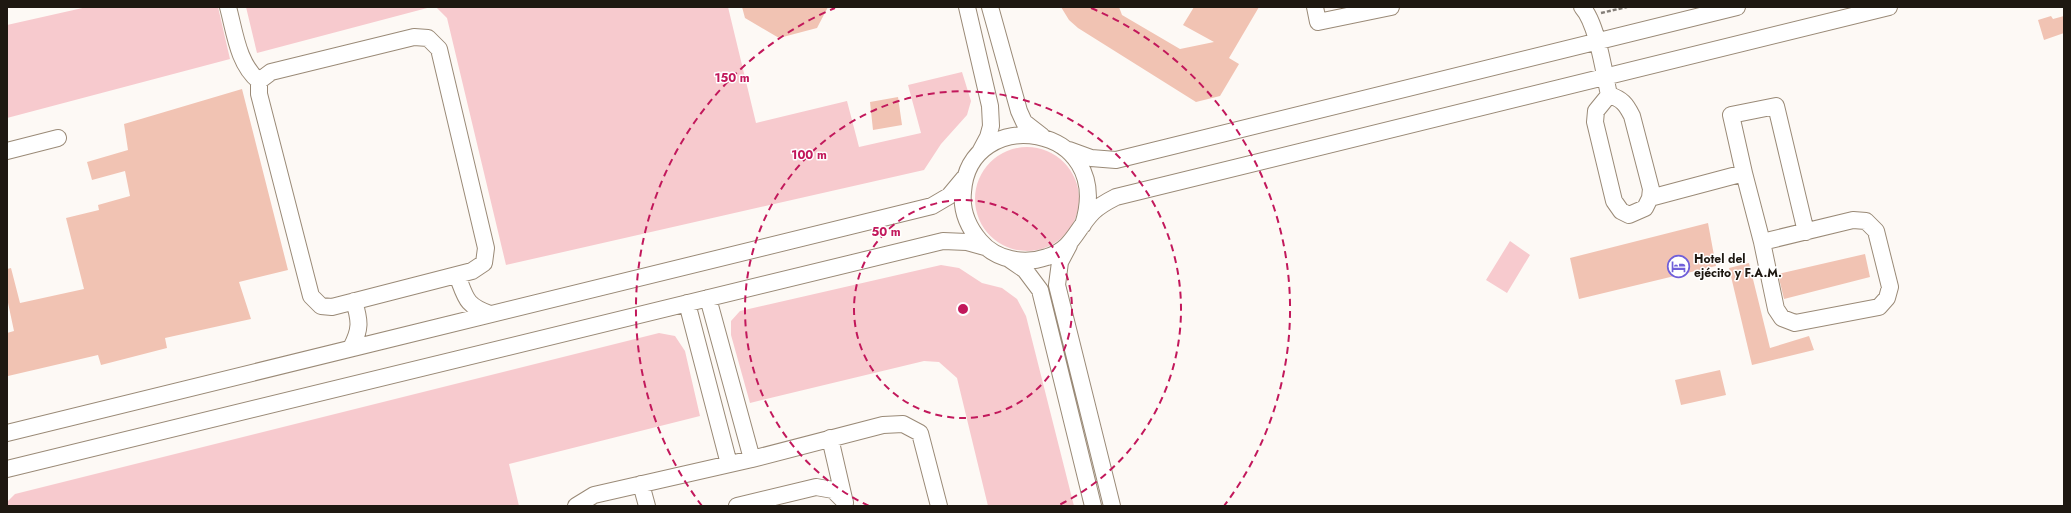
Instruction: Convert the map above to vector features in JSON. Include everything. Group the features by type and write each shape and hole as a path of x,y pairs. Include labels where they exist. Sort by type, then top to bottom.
{"street":[{"path":"228,7 241,56 251,74 259,81 259,94 311,296 321,306 332,307 457,275 472,271 484,263 486,248 439,49 428,38 414,37 271,72 259,81"},
{"path":"967,7 990,106 991,126 988,137 980,154"},
{"path":"990,7 1019,111 1024,122 1044,137 1080,155 1100,160 1116,160 1737,7"},
{"path":"1314,7 1318,22 1369,9 1391,7"},
{"path":"1582,7 1592,24 1609,95"},
{"path":"1112,506 1057,285 1060,262 1083,225 1096,209 1116,197 1889,7"},
{"path":"1609,95 1620,98 1627,106 1632,116 1651,189 1650,198 1645,208 1629,214 1621,211 1614,201 1595,122 1596,111 1609,95"},
{"path":"1762,242 1806,232 1853,220 1866,221 1876,230 1890,287 1887,298 1879,307 1795,323 1782,318 1776,309 1732,115 1776,106 1806,232"},
{"path":"7,433 932,206 955,190 980,154 993,143 1009,136 1026,134 1044,137"},
{"path":"7,151 58,138"},
{"path":"1059,144 1071,154 1080,166 1087,180 1089,195 1088,210 1083,225"},
{"path":"969,168 963,184 962,201 965,218 973,233 985,247"},
{"path":"1650,198 1744,173"},
{"path":"1000,256 1015,260 1032,261 1048,257 1062,250 1075,238"},
{"path":"7,469 943,241 967,242 985,247 1025,270 1040,290 1093,506"},
{"path":"457,275 466,298 474,308 490,314"},
{"path":"708,298 752,459"},
{"path":"351,348 358,334 359,326 359,319 354,301"},
{"path":"686,303 729,464"},
{"path":"576,506 594,495 752,459 883,425 903,424 920,433 939,506"},
{"path":"830,438 846,504"},
{"path":"641,484 647,506"},
{"path":"738,506 816,487 833,490 846,504"}],"path":[{"path":"1599,13 1627,7"}],"shaded area":[{"path":"87,7 218,7 230,59 7,118 7,25"},
{"path":"246,7 431,7 257,53"},
{"path":"436,7 728,7 756,123 847,101 859,147 921,133 908,85 962,72 971,101 967,115 941,144 924,170 506,265 447,18"},
{"path":"1027,147 1047,151 1064,162 1075,179 1079,199 1075,219 1064,236 1047,247 1027,251 1007,247 990,236 979,219 975,199 979,179 990,162 1007,151"},
{"path":"1510,241 1530,255 1507,293 1486,280"},
{"path":"941,265 959,268 982,283 1002,288 1017,299 1026,316 1074,506 988,506 957,378 939,362 924,361 750,403 731,335 731,321 740,311"},
{"path":"659,333 675,336 685,351 700,416 509,464 519,506 7,506 7,502 15,494"}],"building":[{"path":"742,7 828,7 817,28 779,38 745,18"},
{"path":"1061,7 1119,7 1122,15 1180,49 1214,42 1183,25 1194,7 1259,7 1229,58 1239,64 1220,96 1196,102 1078,28 1069,20"},
{"path":"2051,16 2053,19 2064,16 2064,33 2044,40 2038,20"},
{"path":"242,89 288,270 239,282 251,319 165,338 167,348 101,365 98,355 8,376 7,333 14,331 7,298 7,269 11,268 20,303 84,289 66,218 99,210 98,205 130,196 125,171 92,180 87,162 128,150 124,124"},
{"path":"898,97 902,125 873,130 870,102"},
{"path":"1708,223 1716,266 1579,299 1570,258"},
{"path":"1865,254 1870,277 1784,299 1778,274"},
{"path":"1749,263 1770,348 1809,336 1814,350 1752,365 1729,268"},
{"path":"1720,370 1726,395 1681,405 1675,380"}],"place":[{"name":"Hotel del ejécito y F.A.M.","path":"1679,266"}]}
